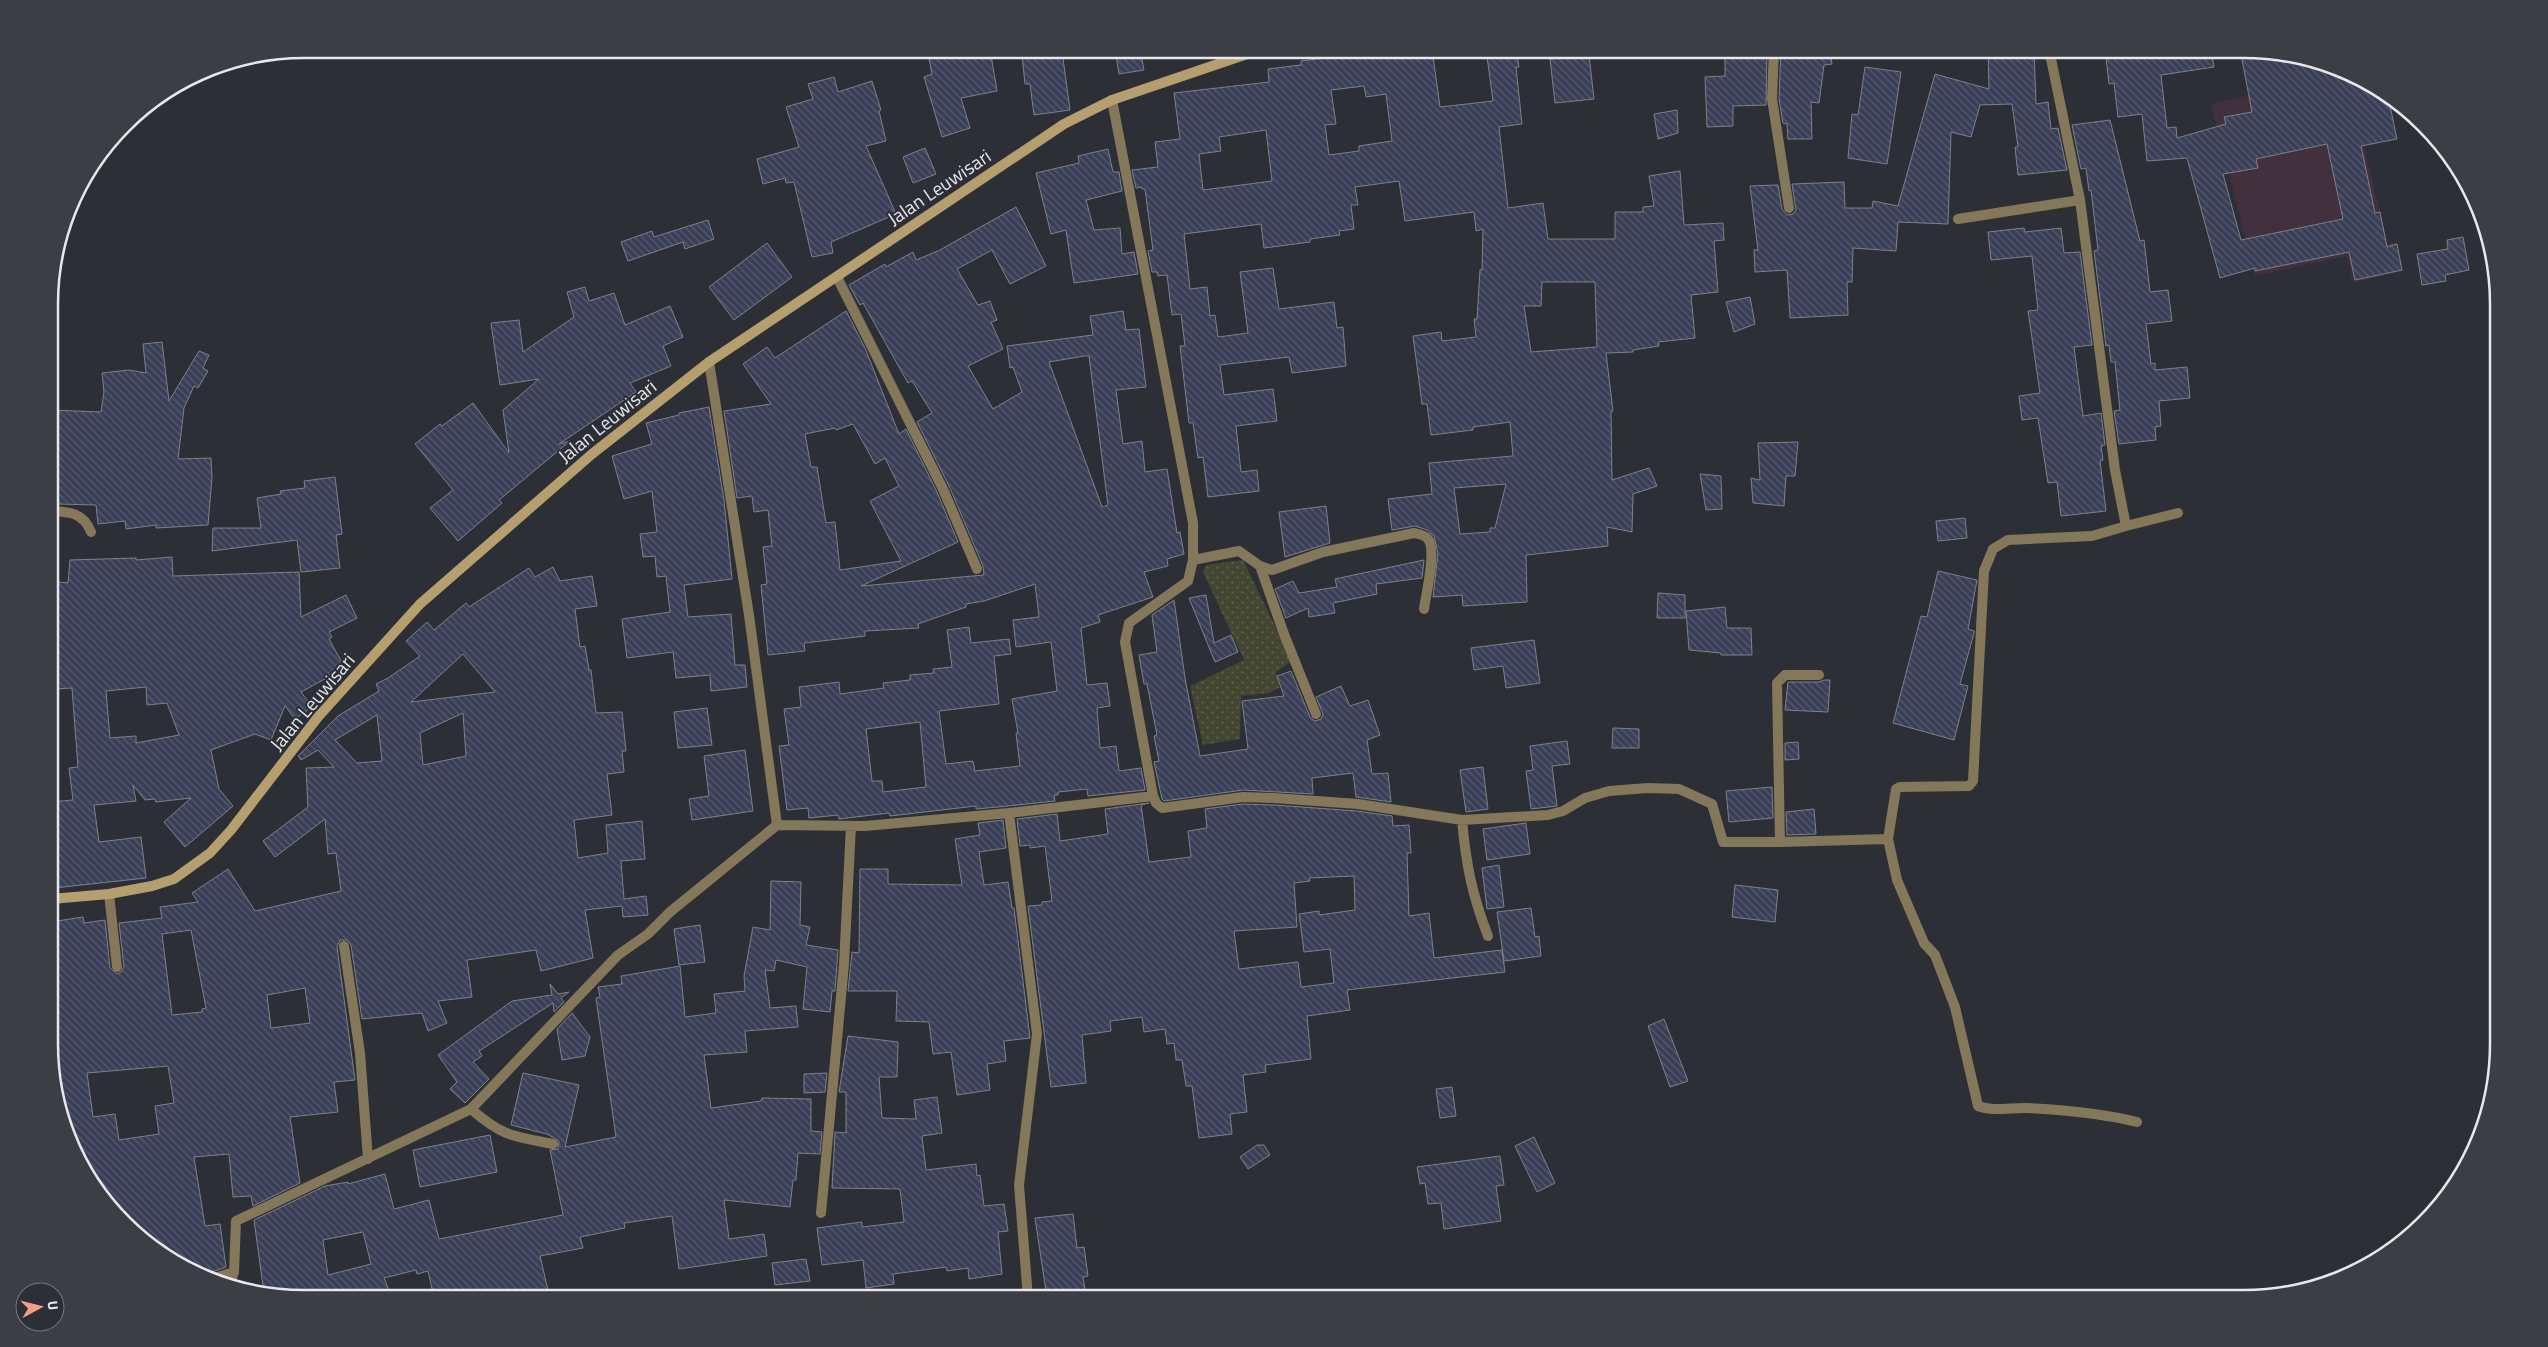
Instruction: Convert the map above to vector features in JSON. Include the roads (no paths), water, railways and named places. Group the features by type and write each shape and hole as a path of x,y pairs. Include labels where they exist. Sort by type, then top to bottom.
{"main road":[{"name":"Jalan Leuwisari","path":"58,898 109,894 152,886 174,879 210,853 232,830 318,717 420,604 592,454 709,362 1064,124 1112,100 1236,58"}],"street":[{"path":"1774,58 1772,99 1789,208"},
{"path":"2051,58 2080,200 2115,470 2126,526"},
{"path":"1112,100 1192,523 1193,560 1188,581 1129,622 1125,642 1153,796 1156,803 1162,808 1243,797 1274,798 1358,804 1462,820 1548,816 1563,811 1585,798 1609,791 1679,789 1712,804 1723,842 1888,838"},
{"path":"1958,218 2080,200"},
{"path":"837,277 943,489 977,569"},
{"path":"709,362 749,615 777,825"},
{"path":"58,511 75,512 87,522 91,532"},
{"path":"2137,1122 2079,1111 2026,1108 1985,1109 1978,1106 1954,1007 1935,955 1924,943 1897,880 1888,838 1896,789 1900,787 1969,786 1973,781 1984,571 1993,549 2008,540 2092,536 2178,513"},
{"path":"1193,560 1239,551 1266,569 1279,569 1323,552 1414,533 1429,539 1432,550 1424,609"},
{"path":"1260,566 1284,634 1316,714"},
{"path":"1780,842 1777,683 1785,674 1820,675"},
{"path":"232,1278 234,1272 236,1221 472,1109 618,955 648,934 677,906 777,825 851,826 1009,813 1153,796"},
{"path":"1009,813 1037,1034 1019,1185 1027,1290"},
{"path":"1462,820 1466,867 1476,905 1488,936"},
{"path":"821,1213 844,964 851,826"},
{"path":"109,894 117,967"},
{"path":"344,946 360,1053 368,1159"},
{"path":"472,1109 490,1126 506,1135 553,1144"},
{"path":"223,1275 234,1272"}]}
